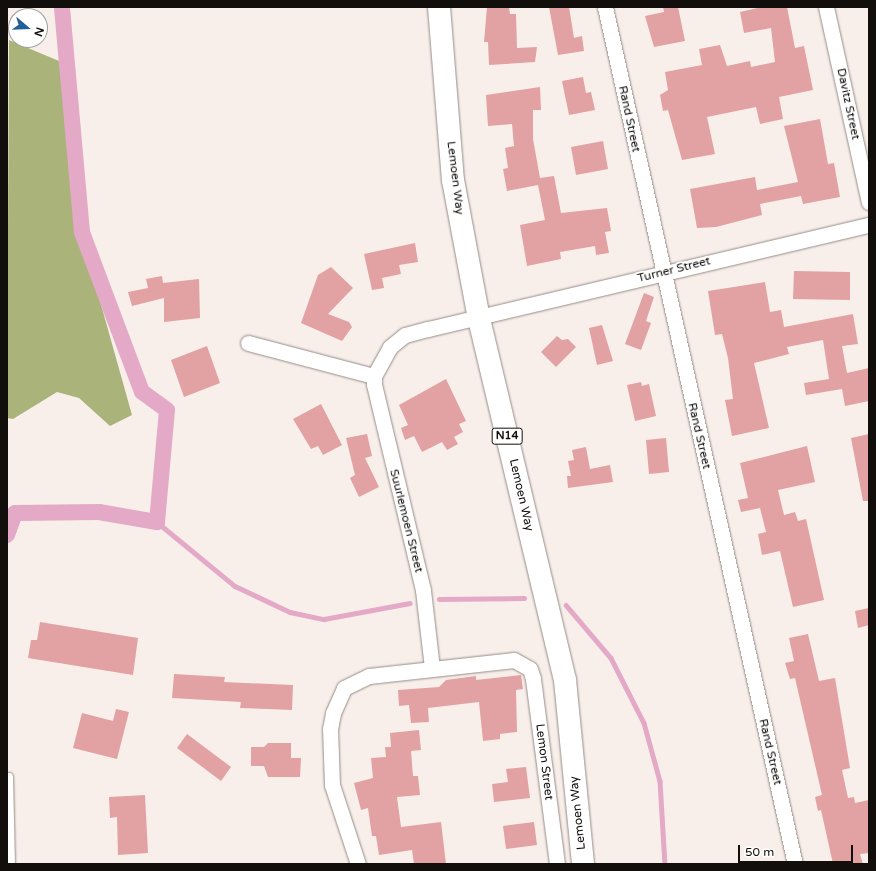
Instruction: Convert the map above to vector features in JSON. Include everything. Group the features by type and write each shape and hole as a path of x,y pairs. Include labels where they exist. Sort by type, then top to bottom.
{"highway":[{"name":"Lemoen Way","path":"439,7 453,180 479,319 565,680 583,864"}],"street":[{"name":"Rand Street","path":"605,7 795,864"},
{"name":"Davitz Street","path":"826,7 869,202"},
{"name":"Turner Street","path":"479,319 663,272 869,225"},
{"path":"248,343 374,376 390,347 405,335 479,319"},
{"name":"Suurlemoen Street","path":"374,376 376,397 423,590 432,668"},
{"name":"Lemon Street","path":"432,668 506,661 524,664 533,679 557,864"},
{"path":"358,864 332,785 330,729 336,702 344,688 363,678 432,668"}],"lane":[{"path":"9,777 11,864"}],"green space":[{"path":"9,48 28,48 59,61 84,244 132,415 110,426 79,398 57,392 13,419 7,418"}],"building":[{"path":"487,7 509,7 510,14 516,14 517,48 537,47 535,62 489,65 488,42 484,42"},
{"path":"549,7 569,7 574,38 582,36 584,51 558,55"},
{"path":"663,7 678,7 685,41 654,47 645,16 664,12"},
{"path":"762,7 787,7 795,48 804,46 813,90 779,97 783,119 760,124 756,107 707,117 715,154 682,160 668,110 663,111 660,95 668,90 665,72 702,65 699,49 720,45 727,66 750,61 751,67 775,62 771,28 744,33 740,12"},
{"path":"583,77 586,93 591,92 595,110 569,115 562,81"},
{"path":"540,87 541,110 533,110 533,139 540,178 554,176 561,213 607,208 611,231 605,232 609,253 596,255 595,246 560,252 561,259 527,266 520,225 545,220 538,185 507,191 503,169 508,168 505,148 514,146 512,124 488,126 486,95"},
{"path":"820,119 828,164 834,163 840,197 803,204 801,196 760,204 762,215 716,227 697,228 690,189 755,177 757,190 798,182 784,126"},
{"path":"603,141 608,169 576,175 571,147"},
{"path":"415,243 418,262 399,265 401,274 382,278 384,288 372,290 364,254"},
{"path":"331,267 353,288 328,314 349,322 352,327 342,341 301,323 318,275"},
{"path":"794,271 850,272 850,300 793,299"},
{"path":"162,276 163,283 199,279 200,318 164,322 164,298 132,306 128,292 148,288 146,279"},
{"path":"765,282 770,312 781,310 784,327 853,314 858,344 842,346 847,373 869,368 869,401 845,406 842,389 806,395 804,383 829,379 823,340 787,347 789,354 754,363 769,428 732,436 725,400 733,399 728,358 722,334 715,335 708,291"},
{"path":"644,293 654,297 646,321 651,323 641,350 625,344"},
{"path":"602,325 613,361 597,365 589,328"},
{"path":"557,336 562,340 568,339 576,347 556,367 541,352"},
{"path":"207,346 220,383 184,397 171,360"},
{"path":"446,379 466,421 459,424 463,432 454,437 458,444 447,450 442,442 422,452 414,436 405,440 401,428 408,425 399,405"},
{"path":"641,382 642,386 649,384 656,416 635,421 627,385"},
{"path":"321,404 342,445 323,455 318,446 311,449 293,419"},
{"path":"367,434 372,456 365,458 379,487 359,497 350,478 355,475 346,438"},
{"path":"869,434 869,501 863,501 851,438"},
{"path":"666,438 669,472 649,474 646,440"},
{"path":"807,446 815,482 778,490 784,515 795,512 798,521 806,519 824,600 793,607 780,551 762,555 758,534 766,532 760,508 741,512 738,500 748,498 740,463"},
{"path":"586,447 590,469 610,465 613,482 568,488 567,476 571,476 568,461 574,460 572,450"},
{"path":"869,608 869,625 858,628 855,611"},
{"path":"40,622 138,638 133,675 28,658 31,640 37,640"},
{"path":"808,634 819,681 835,678 850,768 842,770 848,798 854,797 855,803 869,800 869,853 860,854 863,864 833,864 821,810 818,811 815,797 822,795 795,678 790,679 785,663 794,661 789,638"},
{"path":"174,674 225,677 224,682 293,685 292,710 240,708 241,702 172,698"},
{"path":"521,675 523,689 516,690 517,732 500,734 500,739 483,741 479,702 428,708 429,722 411,723 409,705 399,706 398,690 439,687 446,680 476,676 476,680"},
{"path":"116,709 129,712 117,759 73,748 82,713 113,721"},
{"path":"419,730 421,750 411,751 413,776 418,776 420,795 397,797 401,827 441,822 446,864 414,864 412,850 379,855 376,836 372,836 368,808 361,810 354,783 373,778 371,758 386,757 385,747 391,747 390,733"},
{"path":"187,734 231,767 221,781 177,748"},
{"path":"268,743 291,743 291,758 301,758 300,777 268,777 264,766 251,766 251,747 264,747"},
{"path":"526,767 530,798 494,802 492,784 508,782 506,769"},
{"path":"145,795 148,853 118,855 117,817 110,818 109,797"},
{"path":"534,822 537,845 506,849 503,826"}],"waterway":[{"path":"7,535 15,513 99,512 157,522 167,410 142,392 82,232 62,7"},
{"path":"157,522 235,586 290,612 324,619 410,603"},
{"path":"439,599 524,598"},
{"path":"566,605 611,658 644,723 660,781 665,864"}]}
